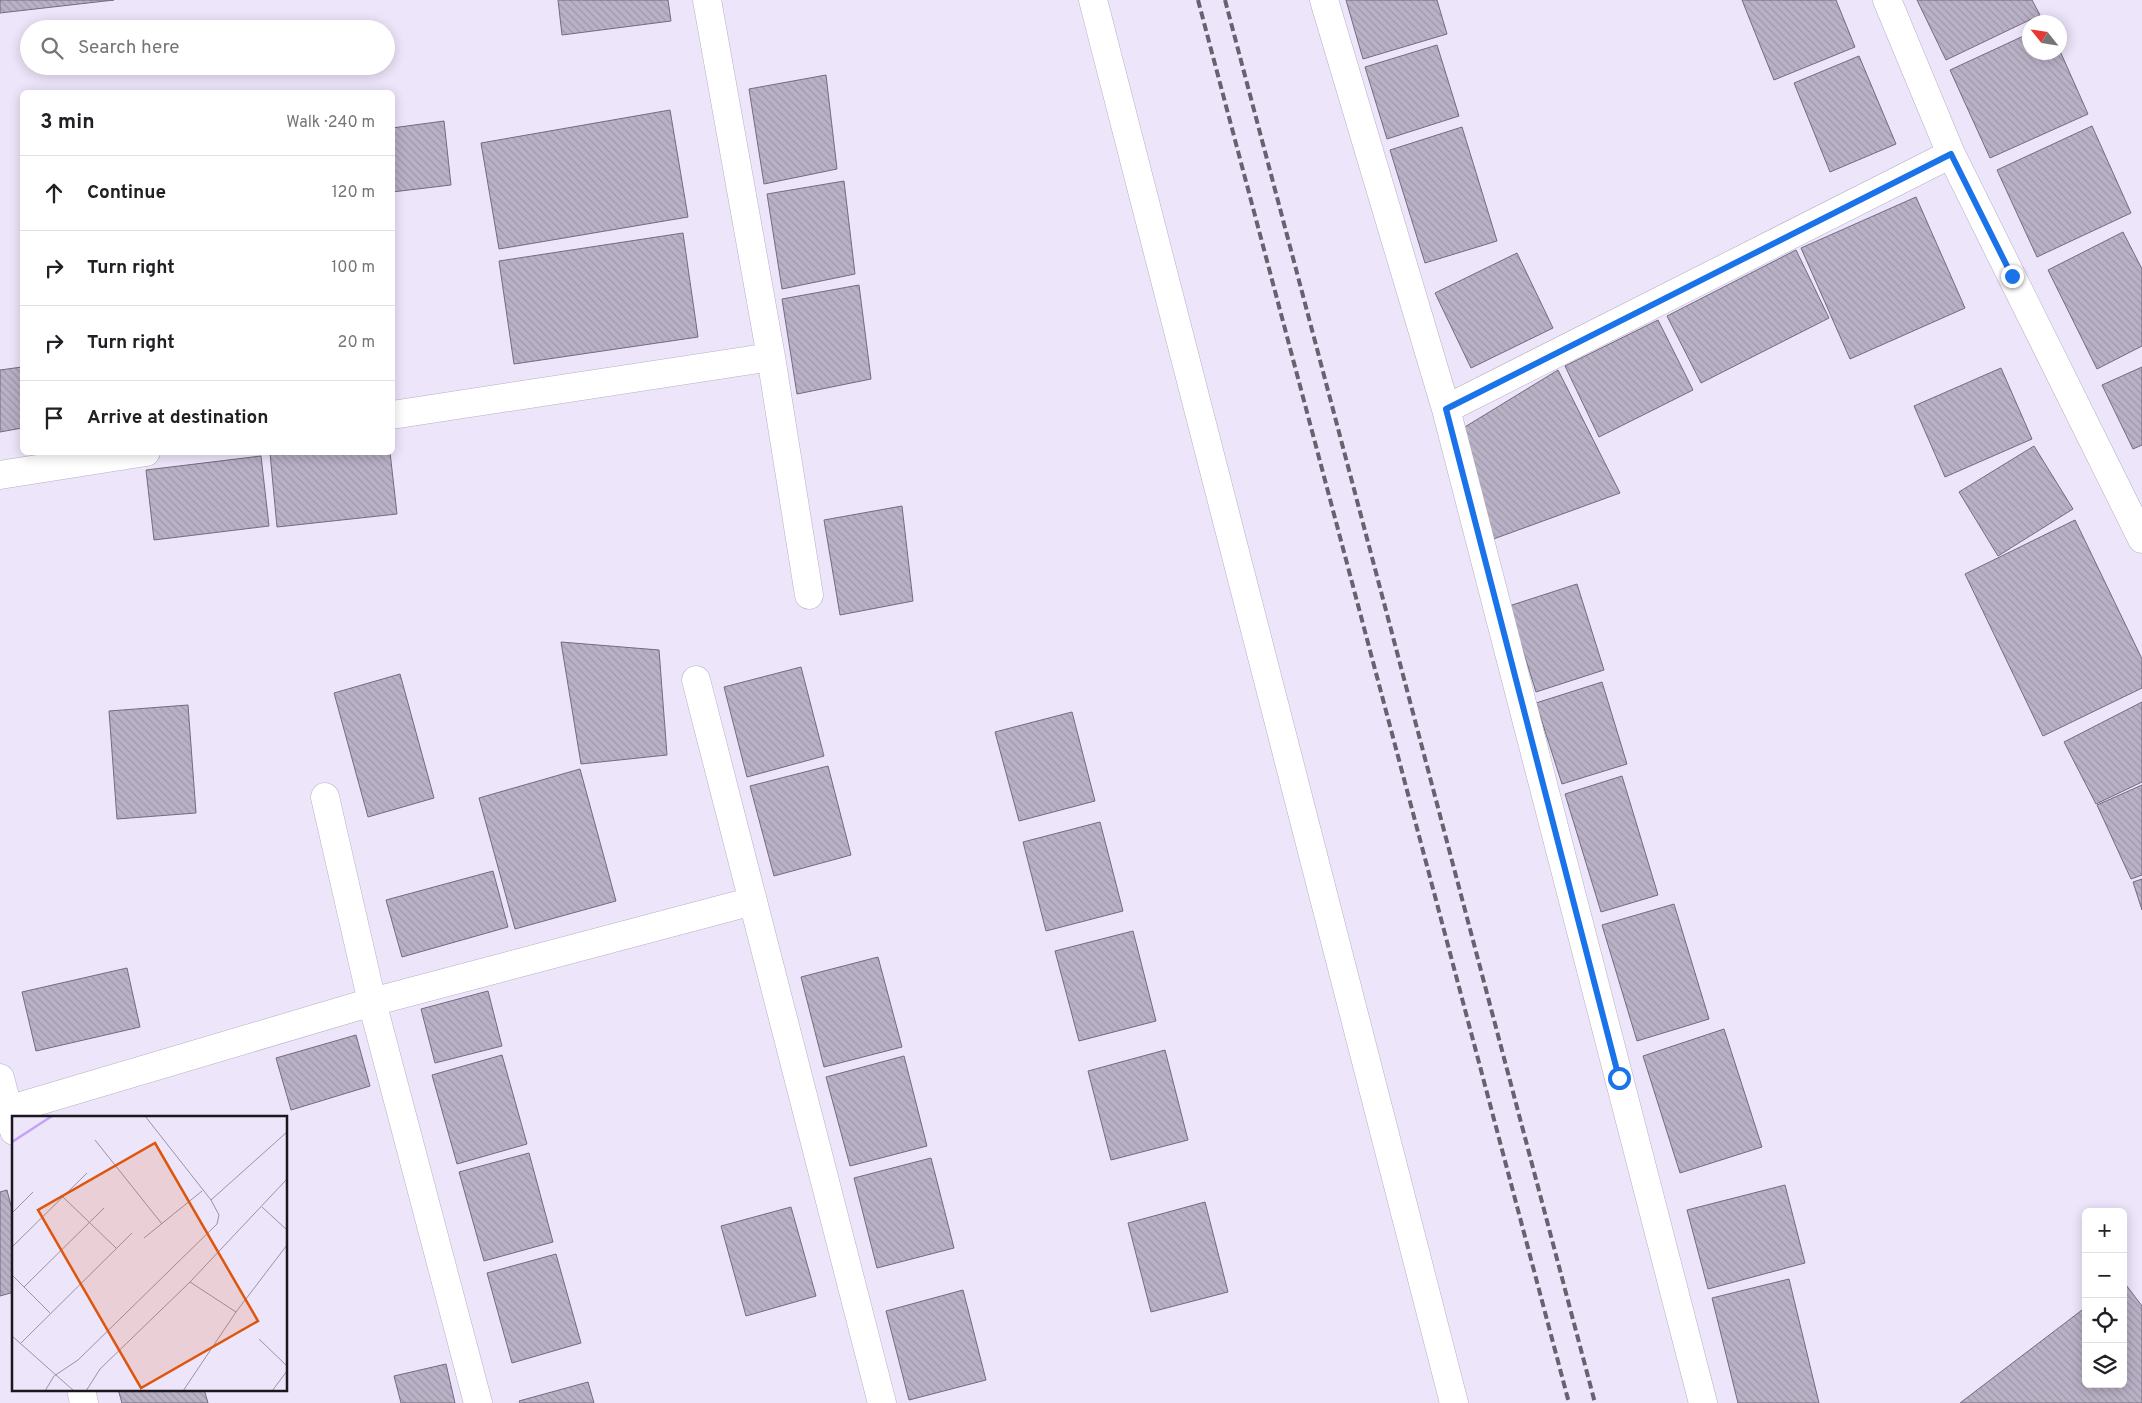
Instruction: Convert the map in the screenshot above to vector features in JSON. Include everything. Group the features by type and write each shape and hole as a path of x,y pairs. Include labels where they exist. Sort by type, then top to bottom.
{"street":[{"path":"707,0 771,357 809,594"},
{"path":"1093,0 1454,1403"},
{"path":"1324,0 1446,409 1703,1403"},
{"path":"1887,0 1951,154 2142,538"},
{"path":"1446,409 1951,154"},
{"path":"395,415 771,357"},
{"path":"0,475 127,455"},
{"path":"696,680 882,1403"},
{"path":"325,797 372,1002 478,1403"},
{"path":"23,1116 372,1002 753,901"},
{"path":"0,1078 11,1120"},
{"path":"81,1390 84,1403"}],"building":[{"path":"0,0 114,0 0,13"},
{"path":"558,0 668,0 671,21 562,35"},
{"path":"1346,0 1437,0 1447,34 1363,59"},
{"path":"1742,0 1836,0 1855,47 1774,80"},
{"path":"1917,0 2032,0 2040,15 2022,15 2022,24 1946,60"},
{"path":"2022,37 2022,60 2064,60 2088,114 1990,158 1950,70"},
{"path":"1437,45 1459,116 1387,139 1365,67"},
{"path":"1859,56 1896,144 1830,172 1794,83"},
{"path":"826,75 837,169 764,184 749,89"},
{"path":"670,110 688,217 499,249 481,143"},
{"path":"444,121 451,185 395,192 395,128"},
{"path":"2092,126 2131,213 2037,257 1997,170"},
{"path":"1462,127 1497,241 1425,263 1390,150"},
{"path":"844,181 855,274 782,289 767,194"},
{"path":"1916,197 1965,308 1850,359 1801,248"},
{"path":"2123,232 2142,269 2142,346 2097,369 2048,270"},
{"path":"683,233 698,337 514,364 499,261"},
{"path":"1796,250 1829,318 1701,383 1667,316"},
{"path":"1517,253 1553,328 1471,368 1435,293"},
{"path":"859,285 871,379 797,394 782,299"},
{"path":"1658,320 1693,390 1599,437 1565,366"},
{"path":"20,367 20,428 0,432 0,370"},
{"path":"2142,367 2142,445 2133,449 2102,385"},
{"path":"2001,368 2032,439 1945,477 1914,406"},
{"path":"1558,370 1620,493 1488,541 1455,433"},
{"path":"2034,446 2073,509 1998,556 1959,492"},
{"path":"270,455 390,455 397,514 277,527"},
{"path":"261,456 269,526 154,540 146,470"},
{"path":"902,506 913,601 840,615 824,520"},
{"path":"2075,520 2142,659 2142,688 2043,736 1965,574"},
{"path":"1577,584 1604,670 1536,692 1509,606"},
{"path":"561,642 659,650 667,755 581,764"},
{"path":"801,667 824,756 747,777 724,687"},
{"path":"400,674 434,798 368,817 334,693"},
{"path":"1602,682 1627,764 1562,784 1536,703"},
{"path":"2142,702 2142,782 2096,804 2064,742"},
{"path":"188,705 196,813 117,819 109,711"},
{"path":"1072,712 1095,801 1019,821 995,732"},
{"path":"828,766 851,855 774,876 750,786"},
{"path":"580,769 616,901 515,929 479,798"},
{"path":"1622,776 1658,895 1601,912 1565,794"},
{"path":"2142,785 2142,875 2131,879 2097,805"},
{"path":"1100,822 1123,911 1046,931 1023,842"},
{"path":"493,871 508,927 402,957 386,900"},
{"path":"2142,879 2142,910 2133,882"},
{"path":"1674,904 1709,1019 1637,1041 1602,925"},
{"path":"1133,931 1156,1021 1079,1041 1055,951"},
{"path":"878,957 902,1047 824,1067 801,977"},
{"path":"127,968 140,1027 36,1051 22,992"},
{"path":"488,991 502,1046 435,1063 421,1009"},
{"path":"1724,1029 1762,1147 1680,1173 1643,1056"},
{"path":"356,1035 370,1086 291,1110 276,1058"},
{"path":"1165,1050 1188,1140 1111,1160 1088,1071"},
{"path":"502,1055 527,1144 457,1164 432,1075"},
{"path":"904,1056 927,1146 850,1166 826,1077"},
{"path":"529,1153 553,1242 484,1261 459,1172"},
{"path":"931,1158 954,1248 877,1268 854,1178"},
{"path":"1785,1185 1805,1263 1708,1289 1687,1210"},
{"path":"7,1190 12,1210 12,1293 0,1296 0,1192"},
{"path":"1205,1202 1228,1292 1151,1312 1128,1223"},
{"path":"791,1207 816,1296 746,1316 721,1226"},
{"path":"556,1254 581,1343 512,1363 487,1273"},
{"path":"1789,1279 1819,1403 1738,1403 1712,1298"},
{"path":"2127,1286 2142,1306 2142,1403 1960,1403 2082,1310 2082,1388 2127,1388"},
{"path":"963,1290 986,1380 909,1400 886,1311"},
{"path":"446,1364 455,1403 401,1403 394,1376"},
{"path":"588,1382 594,1403 520,1403 519,1401"},
{"path":"118,1390 204,1390 208,1403 122,1403"}],"railway":[{"path":"1198,0 1569,1403"},
{"path":"1225,0 1595,1403"}],"route":[{"path":"1619,1078 1446,409 1951,154 2012,276"}]}
